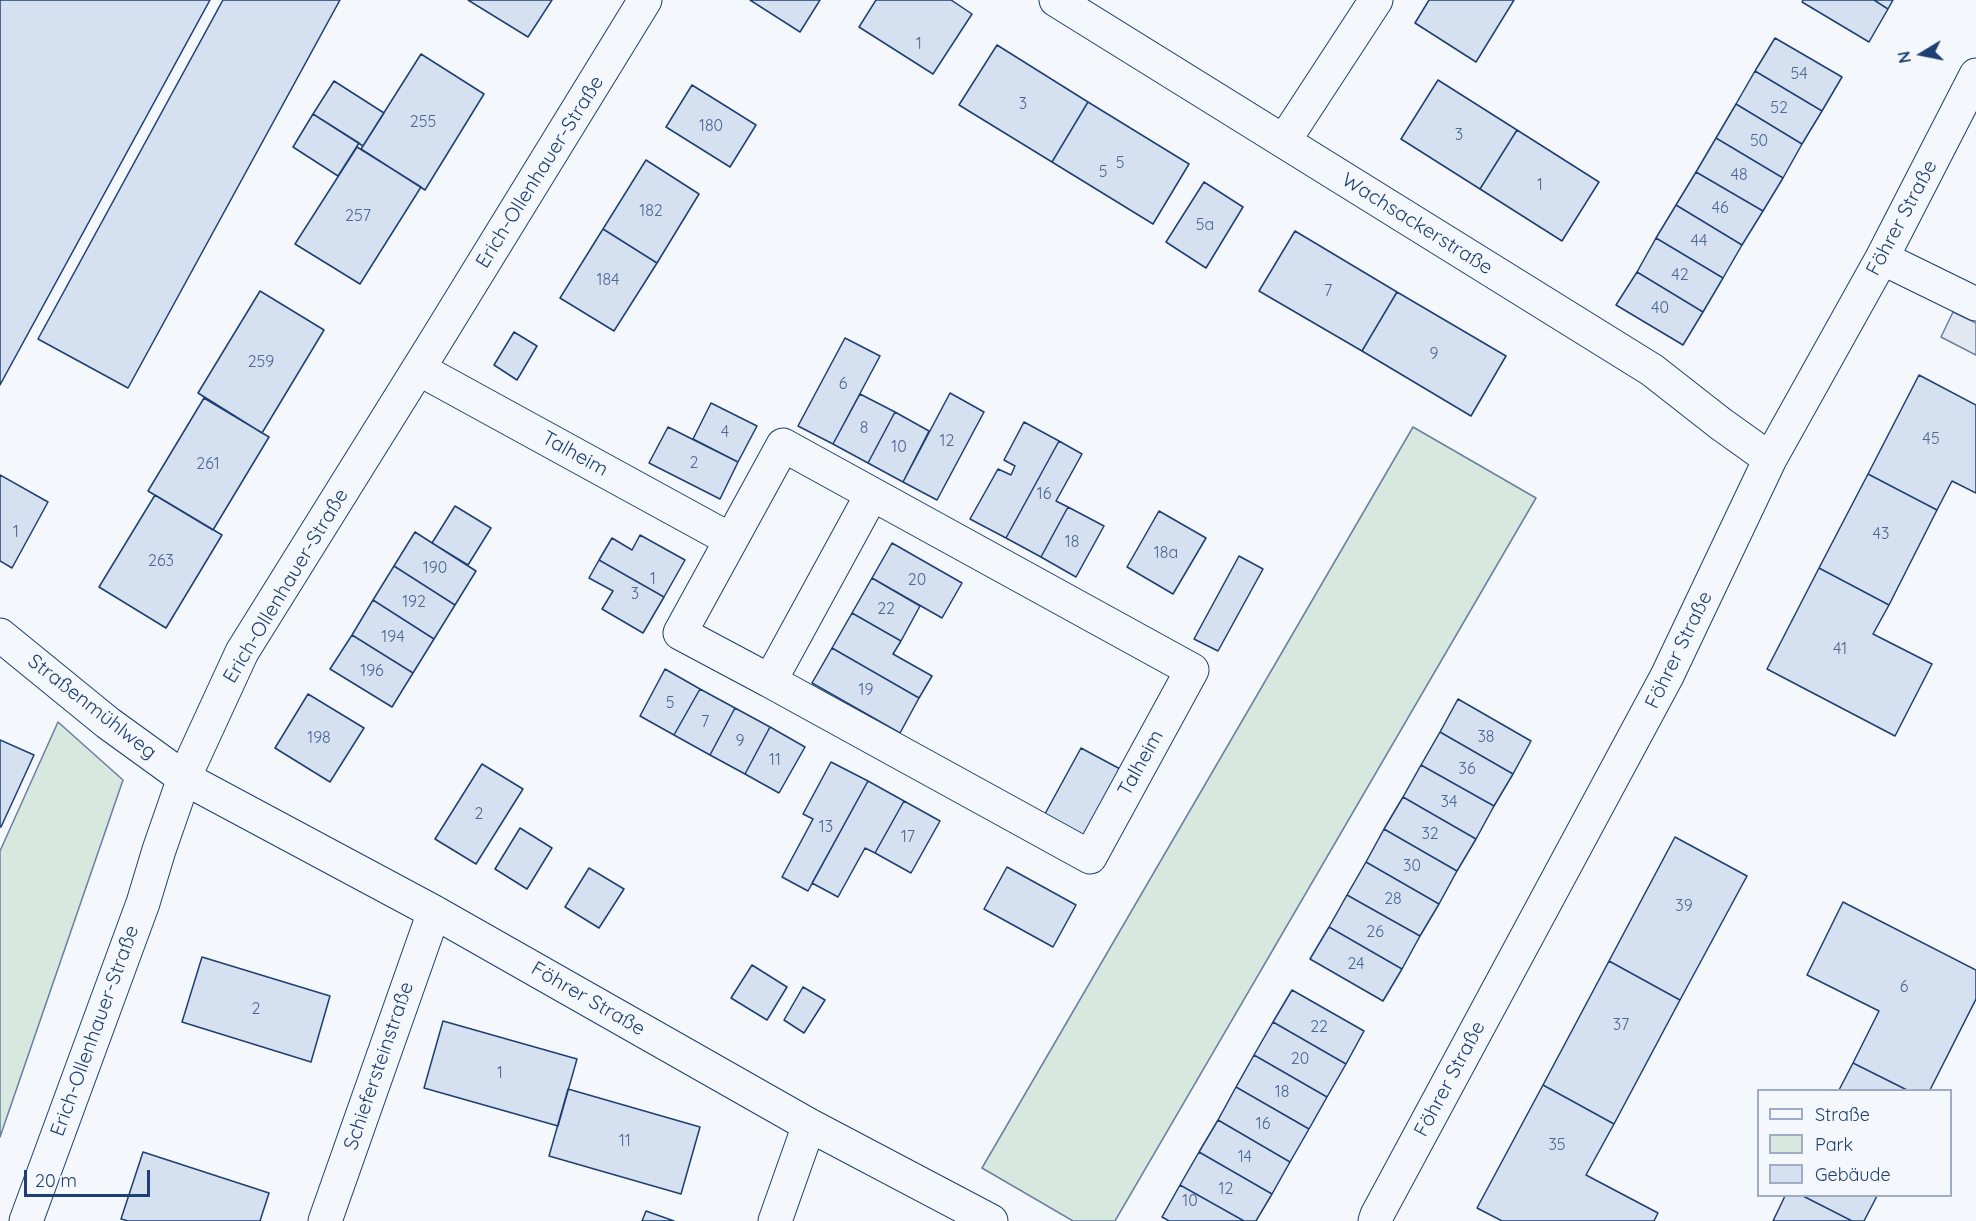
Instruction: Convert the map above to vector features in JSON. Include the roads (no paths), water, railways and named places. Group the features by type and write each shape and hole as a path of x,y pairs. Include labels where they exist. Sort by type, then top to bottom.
{"street":[{"name":"Erich-Ollenhauer-Straße","path":"26,1221 143,903 184,778 242,652 645,0"},
{"name":"Wachsackerstraße","path":"1056,0 1652,370 1770,459"},
{"path":"1284,141 1376,0"},
{"name":"Föhrer Straße","path":"1375,1221 1680,652 1770,459 1882,258 1976,75"},
{"path":"1882,258 1976,304"},
{"name":"Talheim","path":"419,369 731,540"},
{"name":"Talheim","path":"783,445 1192,670 1090,857 680,633 731,540 783,445"},
{"path":"770,681 872,494"},
{"name":"Straßenmühlweg","path":"0,635 108,723 184,778"},
{"name":"Föhrer Straße","path":"184,778 434,912 809,1125 990,1221"},
{"name":"Schiefersteinstraße","path":"325,1221 434,912"},
{"path":"775,1221 809,1125"}]}
